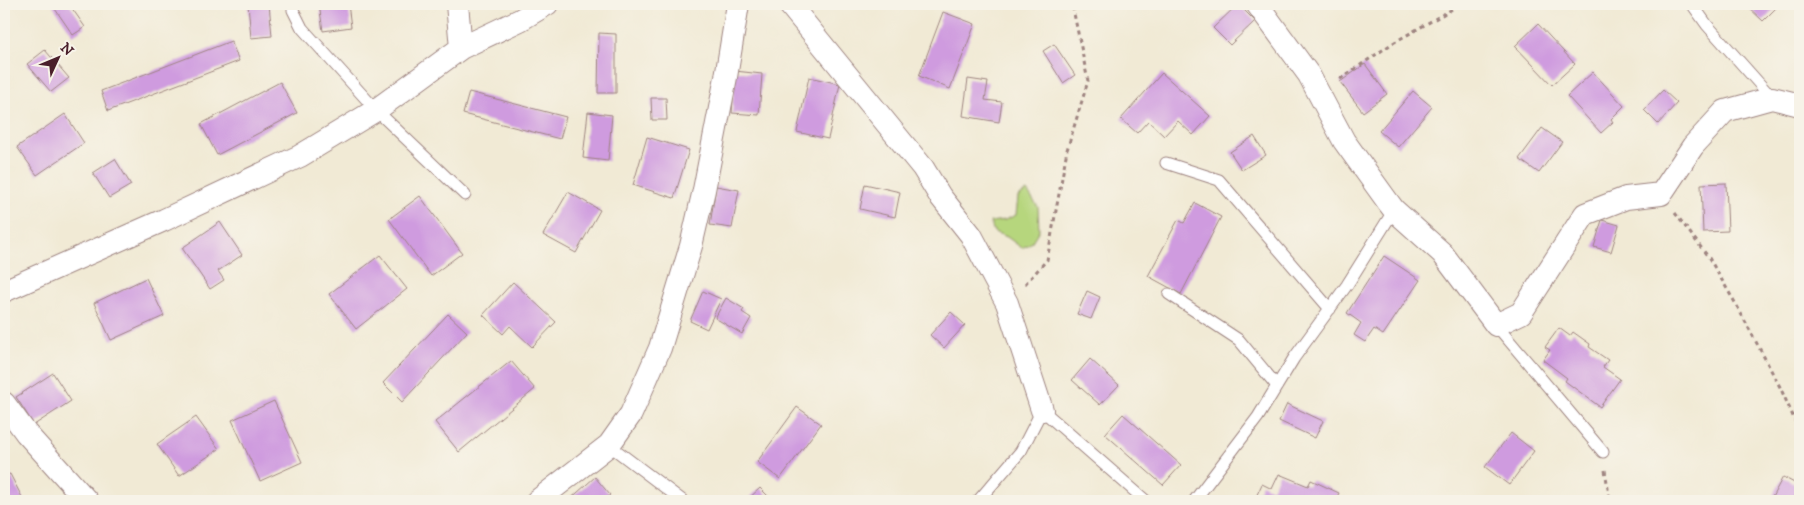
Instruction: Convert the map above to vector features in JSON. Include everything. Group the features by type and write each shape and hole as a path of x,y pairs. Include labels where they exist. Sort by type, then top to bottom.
{"street":[{"path":"457,4 461,48"},
{"path":"4,292 300,156 376,110 461,48 520,20 547,4"},
{"path":"537,501 609,445 631,414 660,348 691,246 704,190 738,4"},
{"path":"789,4 923,168 940,196 971,235 1007,303 1042,410"},
{"path":"1257,4 1309,74 1344,141 1394,210 1442,253 1496,325 1521,313 1585,214 1626,198 1661,194 1693,146 1725,111 1772,98 1800,105"},
{"path":"4,403 26,433 87,501"}],"lane":[{"path":"1692,4 1707,25 1772,98"},
{"path":"293,10 302,28 376,110 465,195"},
{"path":"1166,164 1219,180 1330,309"},
{"path":"1194,501 1258,417 1294,358 1347,285 1394,210"},
{"path":"1169,294 1239,340 1277,386"},
{"path":"1496,325 1603,452"},
{"path":"978,501 1021,451 1042,410 1146,501"},
{"path":"609,445 683,501"}],"path":[{"path":"1007,303 1047,260 1067,150 1088,81 1072,4"},
{"path":"1319,93 1393,43 1461,4"},
{"path":"1661,194 1709,258 1780,387 1800,432"},
{"path":"1603,452 1610,501"}],"green space":[{"path":"1027,191 1038,207 1039,230 1031,243 1022,248 1007,237 994,232 990,222 1005,220 1016,215 1018,197"}],"building":[{"path":"69,4 85,27 73,35 53,6"},
{"path":"248,4 269,4 272,36 251,38"},
{"path":"319,4 348,4 351,27 323,31"},
{"path":"1238,4 1255,21 1230,45 1213,28"},
{"path":"1745,4 1780,4 1763,21"},
{"path":"943,12 975,24 950,89 919,76"},
{"path":"1538,24 1575,64 1552,85 1515,46"},
{"path":"599,33 616,34 616,93 598,93"},
{"path":"231,41 239,61 108,111 101,91"},
{"path":"1054,44 1075,75 1063,83 1043,51"},
{"path":"45,50 69,78 51,92 27,64"},
{"path":"1365,64 1387,94 1363,112 1340,82"},
{"path":"735,71 762,74 759,115 732,113"},
{"path":"1593,72 1624,106 1611,119 1613,122 1601,133 1567,96"},
{"path":"1162,73 1210,116 1193,135 1178,121 1164,136 1148,121 1137,133 1121,119"},
{"path":"809,77 840,84 828,139 797,132"},
{"path":"968,79 988,82 985,100 1002,102 999,122 963,116"},
{"path":"280,82 297,113 217,155 201,124"},
{"path":"1663,90 1677,103 1658,124 1644,110"},
{"path":"1413,91 1432,107 1398,147 1379,131"},
{"path":"469,92 566,117 560,139 463,114"},
{"path":"651,98 666,98 667,120 652,120"},
{"path":"588,112 612,115 608,161 583,158"},
{"path":"65,114 84,143 37,175 17,147"},
{"path":"1542,128 1562,142 1539,173 1519,159"},
{"path":"1254,136 1266,155 1242,170 1230,152"},
{"path":"647,137 689,150 674,198 633,185"},
{"path":"115,159 131,185 109,198 93,173"},
{"path":"1726,183 1728,231 1703,232 1701,184"},
{"path":"865,184 900,192 895,217 860,209"},
{"path":"716,186 739,190 732,228 710,225"},
{"path":"568,192 600,210 576,253 543,235"},
{"path":"420,196 462,253 431,276 389,219"},
{"path":"1195,203 1221,217 1181,294 1148,276 1178,220 1184,223"},
{"path":"1602,220 1619,225 1611,252 1594,247"},
{"path":"220,222 242,255 218,271 224,280 210,289 182,248"},
{"path":"380,255 407,289 356,329 329,294"},
{"path":"1384,256 1420,280 1383,335 1374,329 1365,342 1354,335 1361,323 1347,313"},
{"path":"146,278 164,316 111,340 94,303"},
{"path":"513,282 556,322 532,347 510,326 503,334 483,315"},
{"path":"703,291 721,299 707,329 690,321"},
{"path":"1087,291 1100,297 1091,319 1077,314"},
{"path":"726,298 744,309 742,312 751,318 742,334 715,318"},
{"path":"951,312 965,325 944,348 930,335"},
{"path":"448,314 467,332 402,402 383,383"},
{"path":"1559,328 1570,336 1573,332 1590,344 1589,347 1608,360 1603,367 1620,379 1600,407 1565,381 1567,378 1543,360 1550,350 1545,347"},
{"path":"1090,359 1119,385 1100,405 1072,380"},
{"path":"511,361 535,389 459,452 435,422"},
{"path":"53,373 71,401 34,425 16,397"},
{"path":"274,401 302,462 260,481 232,420"},
{"path":"1287,404 1323,421 1315,438 1279,421"},
{"path":"797,407 821,424 780,479 757,462"},
{"path":"1123,414 1181,465 1163,485 1105,434"},
{"path":"196,417 219,449 179,476 157,444"},
{"path":"1511,433 1534,451 1509,485 1485,467"},
{"path":"10,474 24,501 4,501 4,476"},
{"path":"1279,474 1308,486 1311,480 1339,493 1335,501 1254,501 1262,484 1272,489"},
{"path":"595,477 610,495 603,501 568,501"},
{"path":"1783,477 1800,486 1793,501 1770,501"},
{"path":"760,488 773,501 746,501"}]}
